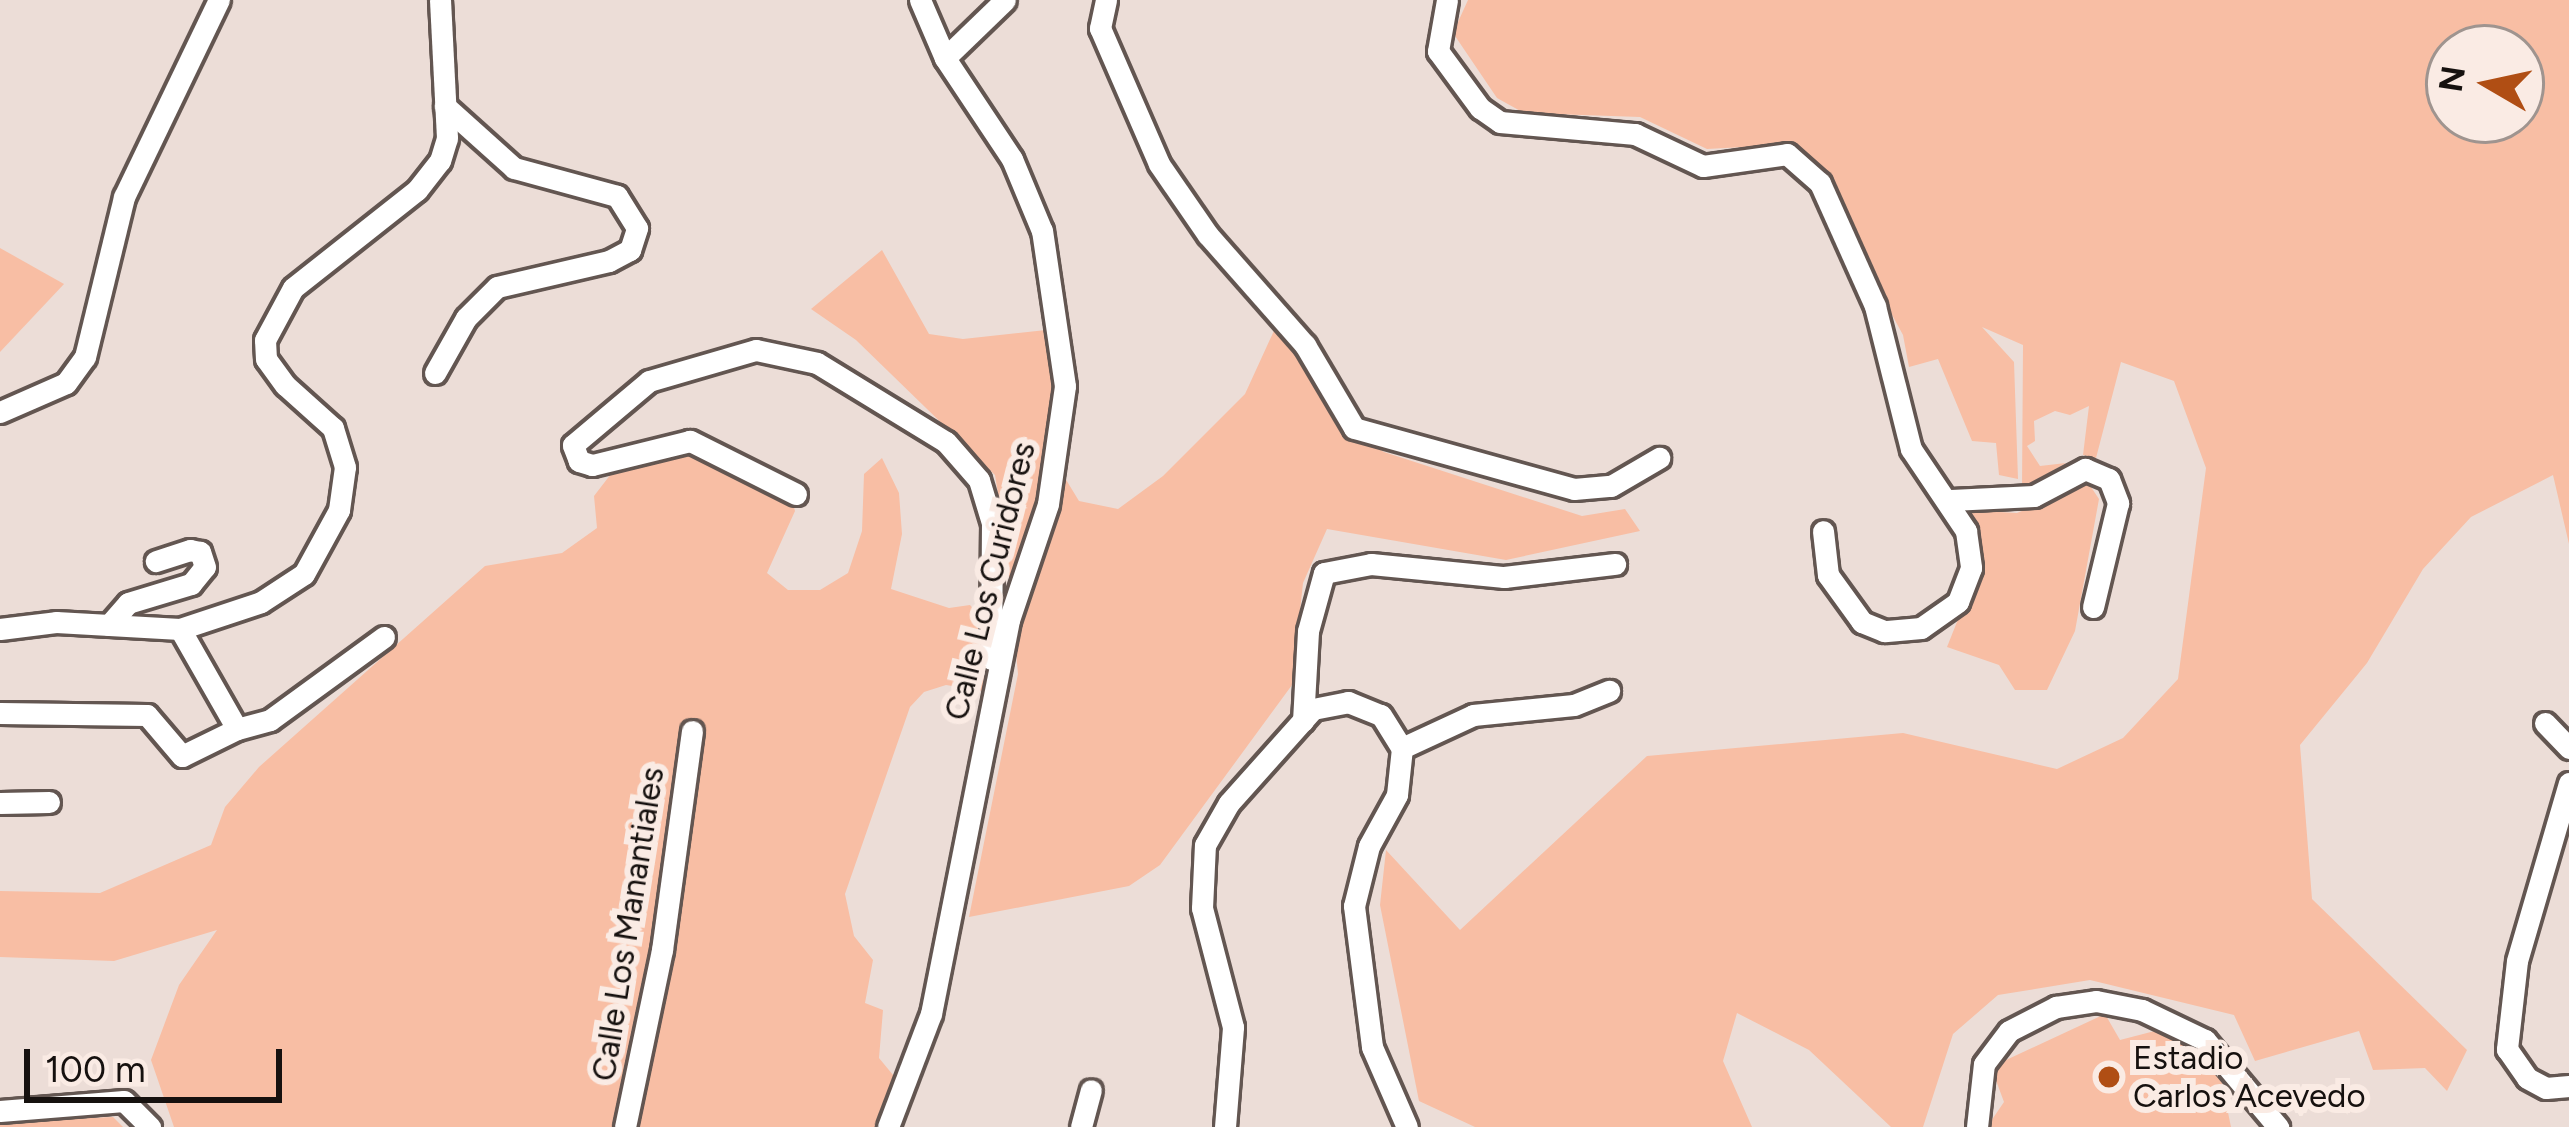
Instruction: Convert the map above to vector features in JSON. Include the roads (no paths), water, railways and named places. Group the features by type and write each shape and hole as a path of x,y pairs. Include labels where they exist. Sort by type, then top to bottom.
{"street":[{"path":"0,412 66,383 86,357 124,197 219,0"},
{"path":"0,629 109,625 180,629 261,602 304,574 339,511 346,466 333,428 285,385 266,359 265,340 293,288 417,190 440,161 446,106 440,0"},
{"name":"Calle Los Curidores","path":"887,1127 931,1014 991,702 1048,504 1065,386 1042,231 1012,159 944,58 920,0"},
{"path":"944,58 1005,0"},
{"path":"1106,0 1100,28 1159,164 1208,235 1305,345 1354,428 1574,489 1611,486 1659,458"},
{"path":"1447,0 1438,51 1480,108 1500,122 1635,134 1703,166 1769,153 1800,160 1820,183 1875,306 1911,449 1925,477 1951,500 1971,568 1958,602 1921,628 1884,631 1862,622 1828,575 1823,531"},
{"path":"435,373 466,318 497,287 609,261 630,250 638,228 617,196 514,168 446,106"},
{"path":"796,494 690,441 592,465 579,461 573,446 649,381 756,350 817,363 892,404 946,442 979,480 992,523 991,702"},
{"path":"1951,500 2034,496 2085,470 2109,479 2118,502 2093,607"},
{"path":"109,625 128,603 191,584 205,559 190,550 156,561"},
{"path":"1303,721 1308,631 1324,573 1371,564 1504,577 1615,565"},
{"path":"180,629 237,729"},
{"path":"0,713 146,715 182,756 237,729 270,720 384,637"},
{"path":"1402,748 1473,715 1574,705 1609,691"},
{"path":"1225,1127 1230,1000 1202,908 1201,865 1229,803 1303,721 1327,702 1366,706 1402,748 1397,795 1369,846 1354,906 1372,1047 1407,1127"},
{"path":"2546,723 2569,748"},
{"name":"Calle Los Manantiales","path":"625,1127 670,904 692,731"},
{"path":"2569,783 2517,961 2507,1049 2527,1078 2546,1088 2569,1086"},
{"path":"0,803 49,802"},
{"path":"1977,1127 1984,1064 2009,1031 2056,1007 2096,1001 2142,1010 2205,1040 2278,1127"},
{"path":"1081,1127 1091,1090"},
{"path":"0,1111 124,1101 150,1127"}],"place":[{"name":"Estadio Carlos Acevedo","path":"2109,1077"}]}
